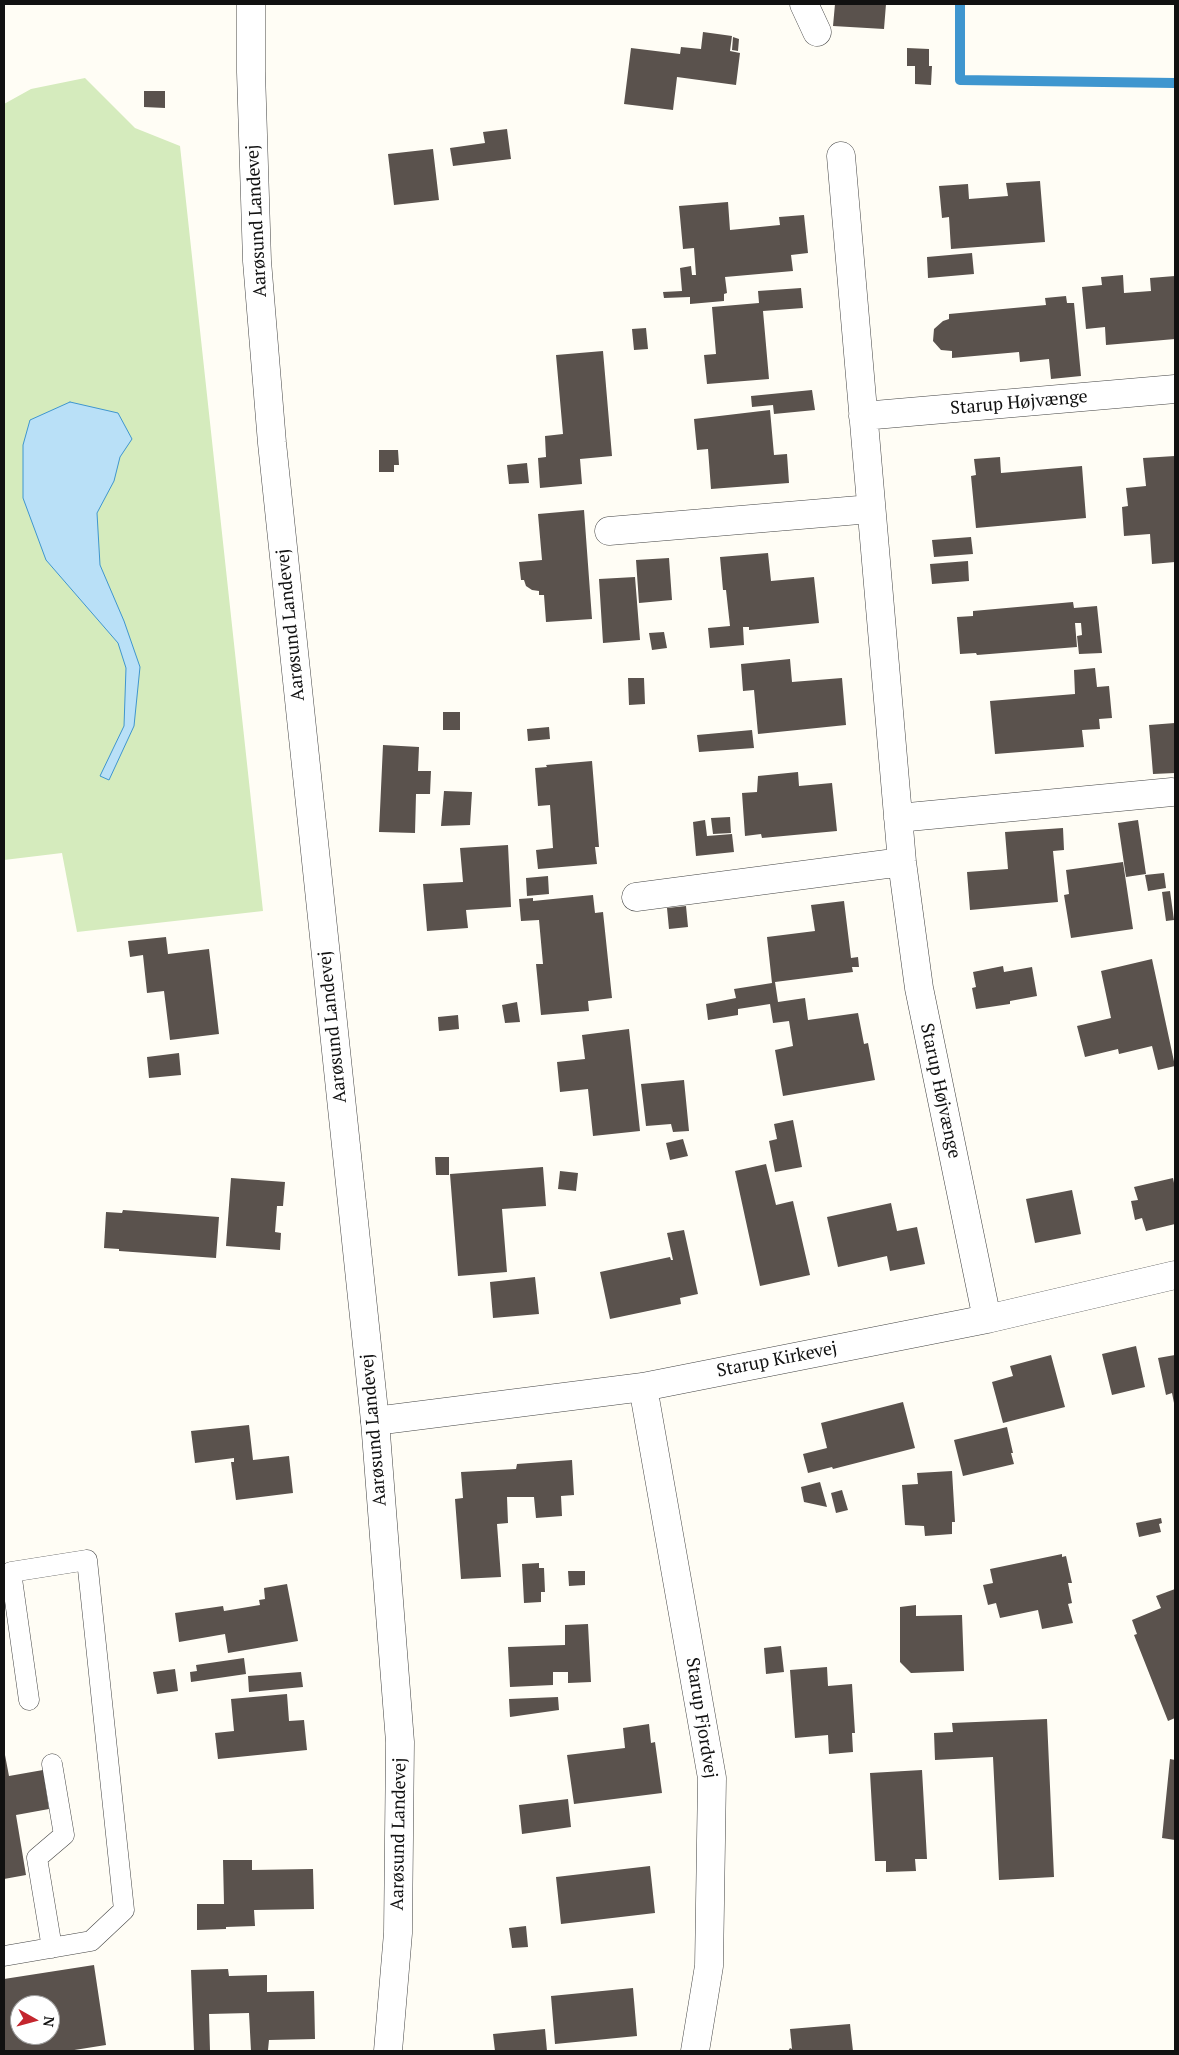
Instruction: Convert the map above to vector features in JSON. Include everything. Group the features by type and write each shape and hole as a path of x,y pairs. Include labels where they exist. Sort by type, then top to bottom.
{"street":[{"name":"Aarøsund Landevej","path":"251,4 251,72 257,262 271,433 375,1421 400,1742 398,1933 388,2051"},
{"path":"804,4 817,32"},
{"name":"Starup Højvænge","path":"840,156 902,862 919,988 987,1318"},
{"name":"Starup Højvænge","path":"863,416 1175,389"},
{"path":"609,531 871,509"},
{"path":"898,818 1172,792"},
{"path":"636,897 902,862"},
{"name":"Starup Kirkevej","path":"375,1421 643,1387 987,1318 1175,1275"},
{"name":"Starup Fjordvej","path":"643,1387 712,1778 709,1966 695,2051"}],"lane":[{"path":"4,1956 91,1941 124,1910 87,1560 11,1572 29,1700"},
{"path":"52,1764 64,1835 37,1858 52,1948"}],"green space":[{"path":"85,78 135,128 180,146 263,911 77,932 62,853 4,860 4,104 31,89"}],"water":[{"path":"70,402 118,413 132,439 120,457 114,481 97,513 100,565 124,621 140,667 134,726 109,780 100,776 124,726 126,668 118,643 46,560 23,498 23,445 30,420"}],"building":[{"path":"835,4 886,4 884,29 833,26"},
{"path":"703,32 732,36 730,51 740,53 736,85 677,77 673,110 624,104 631,48 680,54 681,47 701,49"},
{"path":"733,37 739,39 738,51 732,50"},
{"path":"907,48 929,49 929,66 932,66 931,85 915,84 915,66 907,66"},
{"path":"144,91 165,91 165,108 144,107"},
{"path":"507,129 511,159 453,166 450,148 485,143 483,132"},
{"path":"433,149 439,200 394,205 388,154"},
{"path":"1040,181 1045,242 951,249 949,217 942,218 939,186 968,184 969,199 1008,196 1006,183"},
{"path":"728,202 730,230 780,225 779,217 804,215 808,253 791,255 793,271 725,277 727,293 724,294 724,301 690,304 690,297 664,298 663,292 682,291 680,268 691,266 692,275 696,275 694,248 683,249 679,206"},
{"path":"972,253 974,274 928,278 927,257"},
{"path":"1123,275 1124,293 1151,291 1150,278 1175,276 1175,339 1106,345 1105,327 1086,329 1082,287 1102,285 1101,277"},
{"path":"801,288 803,308 763,311 769,379 707,384 704,355 716,354 712,307 759,303 758,291"},
{"path":"1066,296 1067,303 1074,303 1081,376 1051,379 1049,359 1020,362 1019,352 952,358 952,351 941,350 933,341 934,329 943,321 949,319 949,314 1046,305 1045,298"},
{"path":"646,328 648,349 634,350 632,329"},
{"path":"603,351 612,456 580,459 582,484 540,488 538,458 546,457 545,436 563,434 556,355"},
{"path":"812,390 815,410 774,414 773,405 752,407 751,396"},
{"path":"770,410 774,455 787,454 789,483 711,489 708,449 697,450 694,419"},
{"path":"379,450 398,450 399,465 394,465 394,472 379,472"},
{"path":"1175,456 1175,562 1152,564 1150,534 1124,536 1122,507 1128,506 1126,488 1146,486 1143,458"},
{"path":"1000,457 1001,473 1082,466 1086,518 976,528 971,476 976,475 974,459"},
{"path":"527,463 529,483 509,484 507,465"},
{"path":"584,510 592,619 546,622 544,595 539,595 539,591 532,590 526,586 524,580 521,580 519,562 542,560 538,514"},
{"path":"971,537 973,554 934,557 932,540"},
{"path":"768,553 771,581 814,577 819,623 749,630 749,627 743,627 744,645 710,648 708,628 730,626 726,590 723,590 720,557"},
{"path":"669,558 672,600 639,603 636,560"},
{"path":"968,561 969,581 932,584 930,564"},
{"path":"635,577 640,640 603,643 599,579"},
{"path":"1073,602 1074,608 1097,606 1102,653 1079,654 1077,636 1082,635 1081,623 1075,623 1077,647 977,655 976,653 960,654 957,617 973,616 973,611"},
{"path":"664,632 667,648 652,650 649,633"},
{"path":"790,659 792,682 842,678 846,725 758,734 754,690 743,691 741,664"},
{"path":"1095,668 1097,687 1109,686 1112,718 1099,719 1100,729 1082,730 1084,747 995,754 990,701 1075,694 1074,670"},
{"path":"628,678 644,678 645,704 629,705"},
{"path":"443,712 460,712 460,730 443,730"},
{"path":"1175,723 1175,773 1153,774 1149,725"},
{"path":"549,727 550,739 528,741 527,729"},
{"path":"752,730 754,748 699,752 697,735"},
{"path":"383,745 419,747 418,771 431,771 430,794 416,794 415,833 379,832"},
{"path":"592,761 599,847 595,847 597,864 538,869 536,850 553,848 550,805 538,806 535,768 547,767 546,765"},
{"path":"798,772 799,786 832,783 837,831 762,838 761,834 745,836 742,793 757,792 758,776"},
{"path":"444,791 472,792 470,825 441,826"},
{"path":"730,817 731,833 713,834 711,818"},
{"path":"705,820 707,836 732,834 734,852 696,856 693,822"},
{"path":"1138,820 1146,874 1126,877 1118,823"},
{"path":"1063,828 1064,850 1053,851 1058,902 970,910 967,872 1008,869 1005,832"},
{"path":"508,845 511,907 466,910 468,928 427,931 423,884 463,882 460,848"},
{"path":"1123,862 1133,929 1071,938 1064,895 1069,894 1066,870"},
{"path":"1164,873 1166,888 1148,891 1145,875"},
{"path":"548,876 549,894 527,896 526,878"},
{"path":"1170,891 1174,920 1166,921 1162,892"},
{"path":"593,895 595,913 603,912 612,998 588,1001 589,1011 541,1015 536,964 543,964 539,920 521,921 519,899 533,898 533,901"},
{"path":"844,901 851,958 858,957 859,967 852,967 853,972 775,982 778,1002 805,998 808,1020 858,1013 864,1044 868,1043 875,1080 783,1096 775,1050 793,1046 789,1021 773,1023 770,1004 738,1009 738,1015 708,1020 706,1004 736,998 734,989 772,983 767,937 815,931 811,905"},
{"path":"686,906 688,927 669,929 667,908"},
{"path":"166,937 168,954 209,949 219,1034 170,1040 164,991 147,993 143,955 130,957 128,941"},
{"path":"1152,959 1175,1066 1158,1070 1152,1046 1119,1054 1118,1049 1085,1057 1077,1026 1111,1018 1101,971"},
{"path":"1003,966 1004,972 1032,967 1037,996 1010,1001 1010,1004 976,1009 972,988 976,987 973,972"},
{"path":"517,1002 520,1022 505,1023 502,1005"},
{"path":"458,1015 459,1029 439,1031 438,1017"},
{"path":"629,1029 640,1131 593,1136 588,1089 560,1092 557,1062 585,1059 582,1035"},
{"path":"179,1053 181,1075 149,1078 147,1057"},
{"path":"684,1080 689,1131 673,1132 671,1124 646,1126 641,1084"},
{"path":"793,1120 802,1167 775,1172 769,1141 777,1139 774,1124"},
{"path":"683,1139 688,1156 670,1160 666,1143"},
{"path":"435,1157 449,1157 449,1175 436,1175"},
{"path":"766,1164 776,1205 793,1201 810,1275 760,1286 735,1171"},
{"path":"543,1167 546,1206 502,1209 507,1272 458,1276 450,1174"},
{"path":"560,1171 578,1173 576,1191 558,1189"},
{"path":"231,1178 285,1182 283,1206 277,1206 275,1232 281,1233 280,1250 226,1246"},
{"path":"1173,1178 1175,1188 1175,1224 1146,1231 1142,1218 1135,1220 1131,1201 1138,1200 1134,1187"},
{"path":"1072,1190 1081,1234 1035,1243 1026,1199"},
{"path":"891,1203 897,1231 917,1227 925,1264 890,1271 887,1256 838,1267 827,1217"},
{"path":"123,1210 219,1217 216,1258 119,1251 119,1249 104,1248 106,1212 122,1213"},
{"path":"684,1230 698,1294 680,1298 681,1304 610,1319 600,1272 670,1257 673,1260 667,1233"},
{"path":"535,1277 539,1314 493,1318 490,1282"},
{"path":"1136,1346 1145,1387 1112,1395 1102,1354"},
{"path":"1051,1355 1065,1407 1003,1423 992,1382 1013,1376 1010,1366"},
{"path":"1175,1355 1174,1403 1172,1393 1166,1395 1158,1358"},
{"path":"903,1402 915,1448 833,1469 832,1467 808,1473 803,1454 827,1448 821,1423"},
{"path":"249,1425 253,1460 289,1456 293,1493 236,1500 231,1462 234,1462 234,1458 195,1463 191,1431"},
{"path":"1007,1427 1014,1464 963,1476 954,1440"},
{"path":"572,1460 574,1495 561,1496 562,1516 536,1518 534,1497 507,1497 508,1523 497,1524 501,1577 461,1579 455,1499 463,1498 461,1472 516,1469 517,1464"},
{"path":"952,1471 955,1522 952,1522 952,1534 925,1536 924,1526 905,1525 902,1485 918,1484 917,1473"},
{"path":"820,1482 827,1507 804,1502 801,1487"},
{"path":"842,1490 848,1510 836,1513 831,1493"},
{"path":"1161,1518 1162,1523 1159,1524 1161,1532 1139,1537 1136,1523"},
{"path":"1062,1554 1062,1557 1066,1556 1072,1583 1068,1583 1072,1603 1068,1604 1073,1623 1042,1629 1038,1610 1000,1618 996,1603 988,1605 983,1585 993,1583 990,1569"},
{"path":"539,1563 539,1568 544,1568 545,1592 541,1592 541,1602 524,1603 522,1564"},
{"path":"568,1571 585,1571 585,1585 569,1586"},
{"path":"287,1584 298,1641 228,1653 225,1634 179,1642 175,1613 223,1606 224,1611 260,1605 259,1600 265,1599 264,1588"},
{"path":"1175,1589 1175,1718 1168,1721 1134,1635 1137,1634 1132,1620 1161,1608 1156,1596"},
{"path":"916,1605 916,1616 962,1615 964,1671 911,1673 900,1662 900,1607"},
{"path":"588,1624 591,1682 568,1683 568,1672 553,1672 553,1685 510,1687 508,1647 565,1645 565,1625"},
{"path":"781,1646 784,1672 766,1674 764,1648"},
{"path":"244,1658 246,1674 191,1682 190,1672 197,1671 196,1665"},
{"path":"827,1667 828,1686 852,1684 855,1733 852,1733 853,1752 829,1754 828,1735 795,1738 790,1670"},
{"path":"175,1669 178,1691 157,1694 153,1672"},
{"path":"301,1672 303,1687 249,1692 248,1676"},
{"path":"287,1694 289,1721 304,1720 307,1750 218,1759 215,1733 234,1731 231,1699"},
{"path":"558,1697 559,1710 510,1717 509,1699"},
{"path":"1047,1719 1054,1877 999,1880 993,1757 935,1760 934,1733 953,1732 952,1723"},
{"path":"649,1724 651,1743 655,1742 662,1793 574,1804 567,1755 625,1748 623,1728"},
{"path":"4,1755 9,1776 43,1770 49,1809 16,1815 26,1875 4,1879"},
{"path":"1170,1759 1175,1760 1175,1840 1162,1838"},
{"path":"922,1770 927,1859 915,1859 916,1871 886,1872 886,1861 875,1861 870,1773"},
{"path":"568,1799 571,1827 522,1834 519,1805"},
{"path":"223,1860 252,1860 252,1870 313,1869 314,1909 254,1910 255,1926 197,1930 197,1904 224,1904"},
{"path":"650,1866 655,1913 561,1924 556,1877"},
{"path":"526,1926 528,1947 512,1948 509,1928"},
{"path":"94,1965 106,2045 68,2051 4,2051 4,1979"},
{"path":"228,1969 229,1976 267,1975 267,1992 314,1991 315,2039 269,2040 268,2050 251,2051 249,2013 209,2014 210,2050 194,2051 191,1970"},
{"path":"633,1988 637,2036 555,2044 551,1996"},
{"path":"850,2024 853,2051 788,2051 790,2048 792,2049 790,2029"},
{"path":"545,2029 547,2051 495,2051 493,2034"}],"waterway":[{"path":"960,4 960,80 1175,83"}]}
